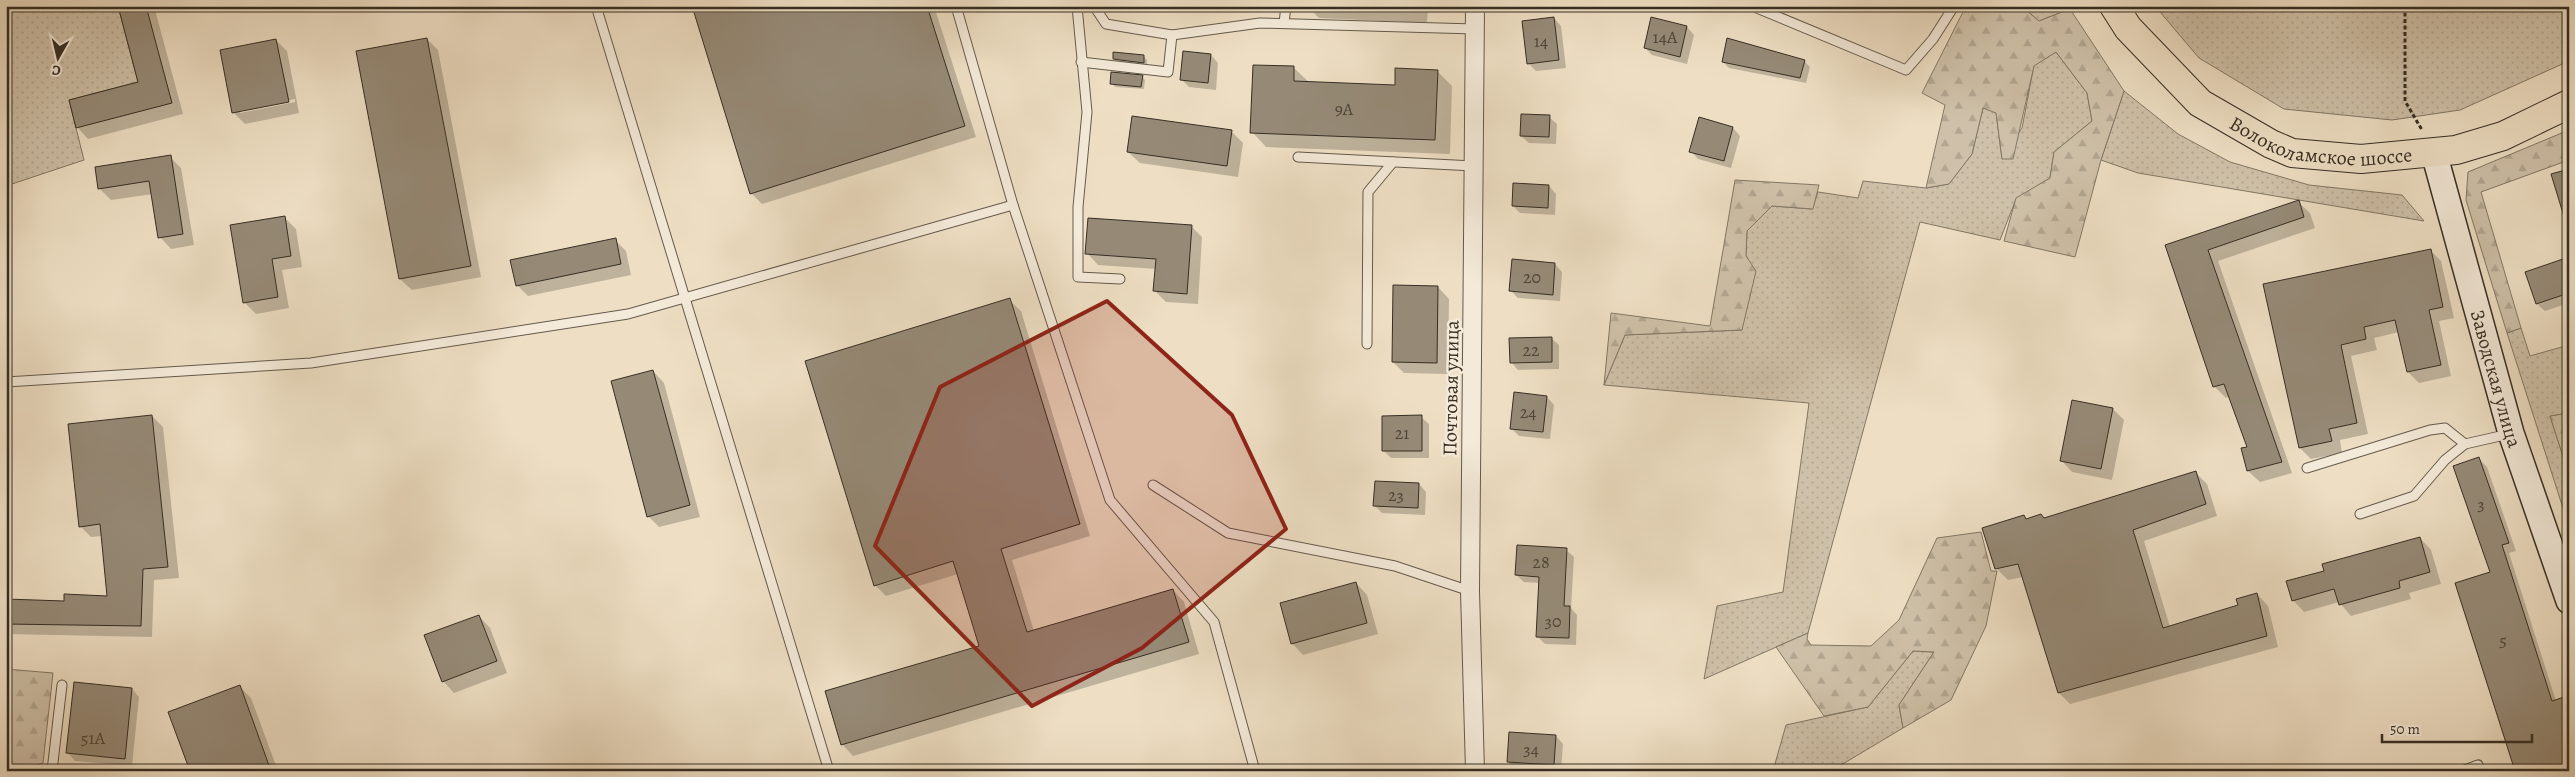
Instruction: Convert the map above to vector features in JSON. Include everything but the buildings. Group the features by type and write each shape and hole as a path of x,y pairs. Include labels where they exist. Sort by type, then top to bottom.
{"main road":[{"name":"Волоколамское шоссе","path":"2114,6 2128,28 2200,103 2271,144 2292,152 2361,159 2456,150 2503,136 2569,104"},
{"name":"Заводская улица","path":"2434,153 2512,433 2569,601"}],"street":[{"name":"Почтовая улица","path":"1475,6 1470,591 1475,771"}],"lane":[{"path":"596,6 829,771"},
{"path":"956,6 1013,205 1110,500 1214,622 1255,771"},
{"path":"1077,6 1087,112 1078,207 1078,277 1120,279"},
{"path":"1094,6 1106,24 1172,35 1260,23 1475,29"},
{"path":"1284,23 1286,6"},
{"path":"1752,6 1906,70 1933,39 1954,6"},
{"path":"1081,62 1168,72 1172,35"},
{"path":"1298,157 1474,166"},
{"path":"1367,344 1368,192 1393,162"},
{"path":"6,382 311,363 628,314 1013,205"},
{"path":"2307,468 2430,430 2445,428 2465,444"},
{"path":"2360,514 2414,496 2445,460 2465,444 2512,433"},
{"path":"1153,484 1228,532 1395,566 1470,591"},
{"path":"52,771 62,685"},
{"path":"2462,771 2478,765 2481,771"}],"path":[{"path":"2405,6 2405,101 2434,153"}],"highlighted area":[{"path":"1107,301 1232,415 1286,529 1142,648 1032,706 875,546 940,387"}],"green space":[{"path":"6,6 118,6 138,82 69,100 84,160 6,186"},
{"path":"1966,6 2021,6 2039,21 2070,9 2124,91 2101,160 2075,257 2004,241 2016,198 2050,178 2054,152 2092,121 2087,93 2056,52 2034,66 2013,159 2002,159 1996,113 1983,108 1972,154 1949,184 1926,188 1945,105 1922,93"},
{"path":"2021,6 2068,6 2070,9 2039,21"},
{"path":"2155,6 2569,6 2569,61 2460,110 2392,120 2284,109 2199,58"},
{"path":"2056,52 2087,93 2092,121 2054,152 2050,178 2016,199 2000,240 1920,222 1808,633 1704,679 1717,606 1783,592 1809,403 1604,385 1625,335 1742,330 1747,231 1772,206 1812,209 1818,192 1858,198 1863,181 1926,188 1949,184 1972,154 1983,108 1996,112 2002,159 2022,128 2034,65"},
{"path":"2124,91 2178,134 2230,162 2309,185 2402,195 2424,221 2138,173 2101,160"},
{"path":"2569,130 2569,160 2481,192 2521,328 2507,333 2466,200 2468,172"},
{"path":"1735,180 1819,185 1813,209 1772,206 1747,231 1746,256 1756,271 1742,330 1625,335 1604,385 1611,313 1710,326"},
{"path":"2521,328 2530,356 2569,345 2569,413 2550,416 2569,475 2569,527 2507,333"},
{"path":"2569,413 2569,475 2550,416"},
{"path":"1981,532 1991,571 1997,571 1986,626 1951,700 1903,728 1899,705 1934,652 1913,651 1868,707 1824,716 1776,647 1808,633 1807,639 1811,645 1871,646 1899,620 1937,538"},
{"path":"1913,651 1934,652 1899,705 1903,728 1831,771 1773,771 1786,725 1868,707"},
{"path":"6,669 53,673 43,763 20,771 9,771 6,765"}]}
